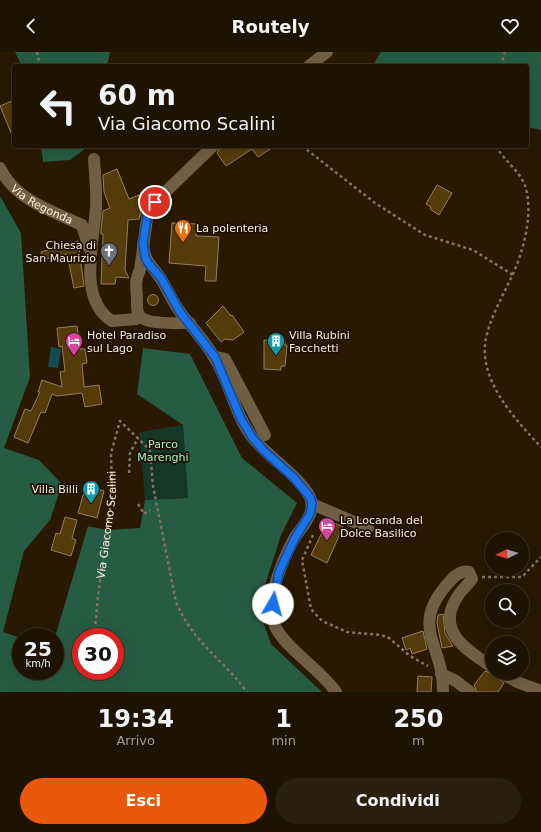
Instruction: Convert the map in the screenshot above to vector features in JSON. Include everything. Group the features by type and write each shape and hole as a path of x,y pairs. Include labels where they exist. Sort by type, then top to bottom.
{"street":[{"path":"312,64 327,52"},
{"path":"190,323 144,320 137,311 137,276 140,270 148,212 155,202 211,148"},
{"path":"90,254 96,208 94,159"},
{"name":"Via Regonda","path":"0,168 4,177 26,199 82,225 90,254 90,273 93,290 104,314 112,321 136,319 140,316"},
{"path":"143,243 145,257 180,312 215,357 241,419 252,437 263,450 293,477 310,497 312,504 310,514 295,538 279,572 275,586 272,617 279,633 328,680 336,692"},
{"path":"140,270 153,268"},
{"path":"215,357 225,359 265,435"},
{"path":"312,504 368,528"},
{"path":"443,692 441,674 428,626 432,607 437,598 455,576 467,571 472,576 453,604 450,622 458,642 485,662"},
{"path":"441,674 456,680 470,692"},
{"path":"513,680 541,692"}],"path":[{"path":"37,52 40,64"},
{"path":"502,64 505,52"},
{"path":"305,148 375,203 425,235 473,250 513,275"},
{"path":"497,148 501,155 518,172 528,192 528,231 513,275 486,335 485,357 489,377 521,425 541,447"},
{"name":"Via Giacomo Scalini","path":"95,628 98,596 112,495 111,453 120,421 138,438"},
{"path":"129,473 130,453 138,438 150,450 153,486 176,602 183,619 195,636 247,692"},
{"path":"138,504 144,514 150,510"},
{"path":"316,528 302,560 311,609 322,621 347,632 381,635 390,638 410,656 441,674"},
{"path":"472,576 522,577 541,557"}],"green space":[{"path":"15,52 110,52 107,64 21,64"},
{"path":"381,52 541,52 541,130 529,127 529,64 373,64"},
{"path":"41,148 86,148 70,160 43,162"},
{"path":"0,196 21,233 30,377 4,448 39,460 62,484 50,520 24,551 3,632 12,635 12,680 64,680 64,628 58,628 88,526 107,530 140,528 145,500 188,498 183,425 137,394 143,348 190,354 242,458 297,503 281,535 258,607 271,644 322,692 0,692"},
{"name":"Parco Marenghi","path":"183,425 188,498 145,500 139,432"}],"water":[{"path":"51,347 61,349 58,368 48,367"}],"building":[{"path":"12,101 12,135 0,106"},
{"path":"220,148 272,148 258,157 252,149 226,166 217,153"},
{"path":"117,169 129,199 139,195 142,208 139,219 128,220 125,270 129,278 116,277 115,284 101,284 103,234 101,234 101,231 103,211 110,208 104,192 103,175"},
{"path":"437,185 452,193 439,215 430,209 431,207 426,204"},
{"path":"172,223 197,224 196,236 219,237 216,281 205,281 206,266 169,263"},
{"path":"78,241 84,286 74,288 67,254 43,260 41,252"},
{"path":"151,295 155,295 157,296 157,304 151,305 148,302 148,298"},
{"path":"223,306 231,316 232,315 244,332 233,340 225,339 221,342 206,323"},
{"path":"77,326 80,349 85,349 87,363 82,364 84,387 99,385 102,404 85,407 82,393 57,396 52,394 45,413 41,412 28,443 14,437 25,409 31,411 40,392 38,392 42,380 62,387 60,372 65,371 62,346 59,347 57,328"},
{"name":"Villa Rubini Facchetti","path":"264,340 285,342 285,345 287,345 285,366 281,366 281,370 264,369"},
{"name":"Villa Billi","path":"94,488 104,491 97,518 78,513 84,492 93,494"},
{"path":"65,517 77,520 72,538 76,540 71,556 51,550 56,533 60,534"},
{"name":"La Locanda del Dolce Basilico","path":"328,520 343,527 327,563 311,555"},
{"path":"443,614 445,633 453,646 442,648 437,623 438,615"},
{"path":"423,631 427,649 412,654 410,648 406,650 402,638"},
{"path":"485,671 485,680 500,680 504,683 498,692 477,692 474,685"},
{"path":"418,676 432,677 431,692 417,692"}],"place":[{"name":"La polenteria","path":"183,243"},
{"name":"Chiesa di San Maurizio","path":"109,266"},
{"name":"Hotel Paradiso sul Lago","path":"74,356"},
{"name":"Villa Rubini Facchetti","path":"276,356"},
{"name":"Villa Billi","path":"91,504"},
{"name":"La Locanda del Dolce Basilico","path":"327,541"}],"route":[{"path":"155,202 148,212 143,243 145,257 148,263 161,278 180,312 215,357 234,404 252,437 263,450 293,477 310,497 312,504 310,514 295,538 279,572 275,586 273,604"}]}
